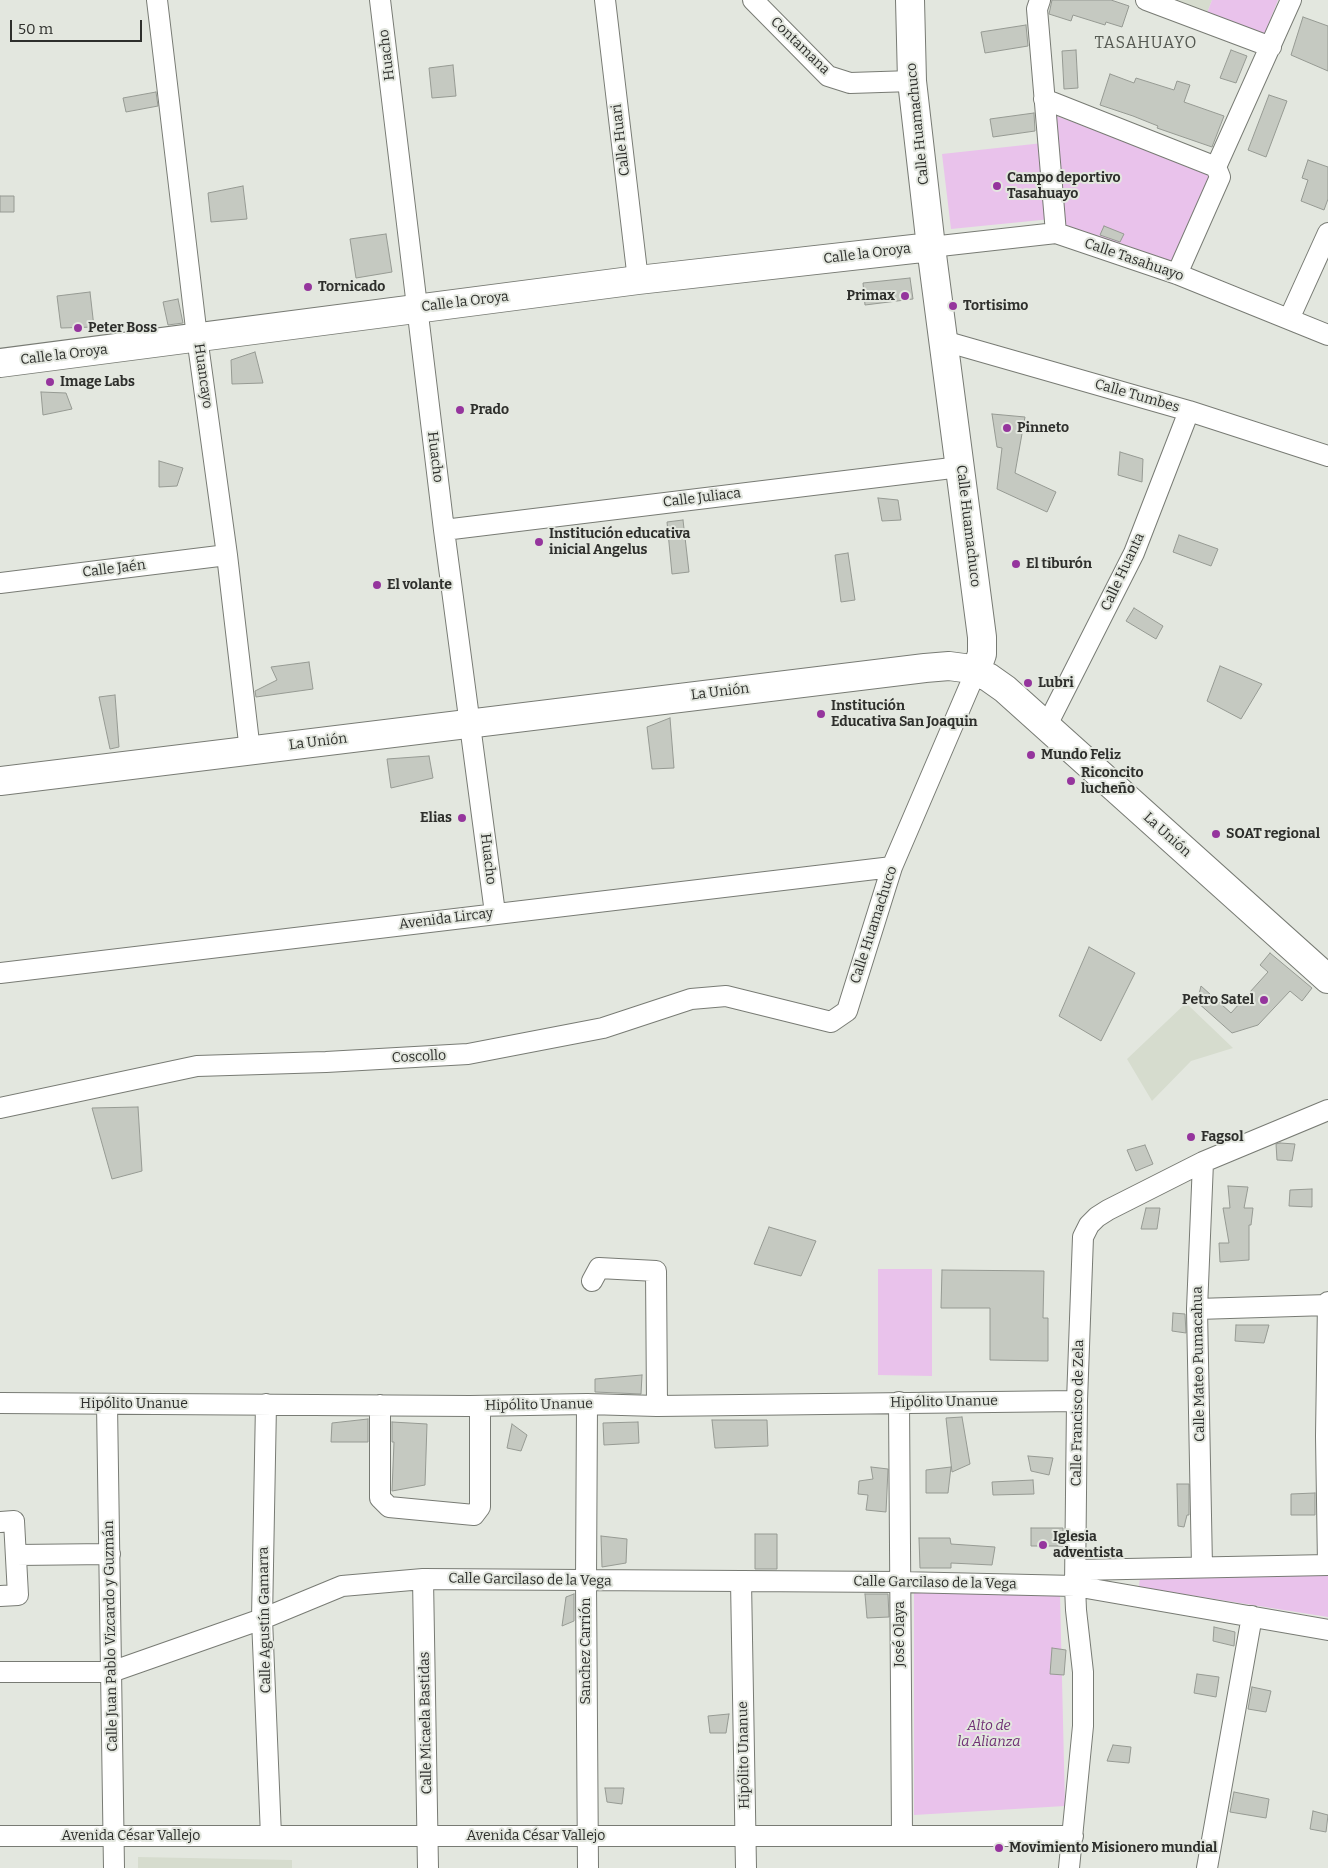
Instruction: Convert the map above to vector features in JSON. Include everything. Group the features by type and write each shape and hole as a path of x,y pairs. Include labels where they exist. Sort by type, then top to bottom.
{"street":[{"name":"Huancayo","path":"157,0 197,337 227,555 250,751"},
{"name":"Huacho","path":"380,0 416,308 495,913"},
{"name":"Calle Huari","path":"605,0 638,280"},
{"name":"Contamana","path":"753,0 828,76 850,84 912,81"},
{"name":"Calle Huamachuco","path":"831,1022 847,1012 892,867 982,654 982,637 931,247 912,81 910,0"},
{"path":"1040,0 1036,10 1056,233"},
{"path":"1146,0 1271,47"},
{"path":"1177,274 1220,177 1216,167 1271,47 1290,0"},
{"path":"1044,99 1216,167"},
{"path":"1289,319 1328,232"},
{"name":"Calle Tasahuayo","path":"931,247 1056,233 1177,274 1328,335"},
{"name":"Calle la Oroya","path":"0,362 638,280 931,247"},
{"name":"Calle Tumbes","path":"944,341 1189,411 1328,456"},
{"name":"Calle Huanta","path":"1046,727 1134,553 1189,411"},
{"name":"Calle Juliaca","path":"444,530 960,467"},
{"name":"Calle Jaén","path":"0,583 227,555"},
{"name":"La Unión","path":"0,781 470,722 949,666 976,671 1005,689 1328,979"},
{"name":"Avenida Lircay","path":"0,972 892,867"},
{"name":"Coscollo","path":"0,1108 197,1066 326,1062 468,1054 603,1028 691,999 726,996 831,1022"},
{"name":"Calle Francisco de Zela","path":"1069,1868 1084,1726 1083,1672 1076,1610 1077,1401 1083,1237 1097,1217 1108,1210 1203,1162 1328,1110"},
{"name":"Calle Mateo Pumacahua","path":"1202,1567 1197,1309 1203,1162"},
{"path":"592,1281 599,1268 656,1271 657,1406"},
{"path":"1076,1578 1202,1567 1328,1564 1328,1304 1197,1309"},
{"name":"Hipólito Unanue","path":"0,1403 480,1406 588,1404 657,1406 1077,1401"},
{"name":"José Olaya","path":"899,1402 902,1836"},
{"name":"Calle Juan Pablo Vizcardo y Guzmán","path":"107,1404 114,1868"},
{"name":"Calle Agustín Gamarra","path":"266,1404 262,1619 271,1836"},
{"name":"Sanchez Carrión","path":"588,1404 586,1581 586,1836 588,1868"},
{"path":"380,1405 380,1498 390,1508 474,1515 480,1507 480,1406"},
{"path":"0,1522 14,1521 18,1595 0,1596"},
{"path":"16,1555 110,1554"},
{"path":"1076,1578 1252,1616 1328,1630"},
{"name":"Calle Garcilaso de la Vega","path":"0,1672 111,1672 262,1619 342,1586 423,1579 900,1582 1076,1578"},
{"name":"Calle Micaela Bastidas","path":"423,1579 428,1868"},
{"name":"Hipólito Unanue","path":"741,1581 746,1868"},
{"path":"1207,1868 1252,1616"},
{"name":"Avenida César Vallejo","path":"0,1836 1073,1836"}],"shaded area":[{"path":"1170,0 1212,0 1207,13"},
{"path":"1186,1003 1233,1048 1191,1061 1152,1101 1127,1059"},
{"path":"138,1857 292,1860 292,1868 138,1868"}],"green space":[{"path":"1212,0 1278,0 1264,35 1207,13"},
{"path":"1049,113 1216,176 1175,267 1060,225"},
{"name":"Campo deportivo Tasahuayo","path":"1043,143 1051,219 951,229 942,154"},
{"path":"878,1269 932,1269 932,1376 878,1375"},
{"path":"1328,1573 1328,1617 1139,1587 1140,1577"},
{"name":"Alto de la Alianza","path":"914,1592 1060,1595 1065,1806 914,1815"}],"building":[{"path":"1052,0 1111,0 1129,6 1122,27 1106,22 1105,25 1073,15 1071,21 1049,14"},
{"path":"1303,17 1328,26 1328,71 1291,55"},
{"path":"1026,25 1028,46 985,53 981,32"},
{"path":"1076,50 1078,88 1064,89 1062,51"},
{"path":"1231,50 1247,56 1236,83 1220,78"},
{"path":"453,65 456,96 432,98 429,68"},
{"path":"1110,74 1134,83 1136,78 1174,90 1177,81 1190,85 1184,102 1224,116 1212,147 1157,128 1158,126 1100,105"},
{"path":"156,92 158,106 126,112 123,98"},
{"path":"1269,95 1287,101 1266,157 1248,150"},
{"path":"1034,113 1035,131 993,137 990,119"},
{"path":"1308,160 1328,167 1328,199 1324,210 1301,201 1308,180 1302,178"},
{"path":"243,186 247,219 211,222 208,193"},
{"path":"0,196 14,196 14,212 0,212"},
{"path":"1104,226 1124,234 1120,242 1100,235"},
{"path":"386,234 392,272 356,278 350,239"},
{"path":"910,278 913,299 865,305 863,283"},
{"path":"90,292 94,327 61,328 57,296"},
{"path":"178,299 183,323 168,325 163,302"},
{"path":"255,352 263,383 232,384 231,360"},
{"path":"41,392 66,393 72,409 43,415"},
{"path":"992,414 1025,417 1015,473 1056,492 1047,512 997,489 1002,448 997,447"},
{"path":"1120,452 1143,459 1142,482 1118,475"},
{"path":"159,461 183,468 177,486 159,487"},
{"path":"878,498 898,500 901,520 882,521"},
{"path":"683,520 689,572 672,574 667,522"},
{"path":"1179,535 1218,549 1211,566 1173,552"},
{"path":"848,553 855,600 841,602 835,555"},
{"path":"1134,608 1163,626 1156,639 1126,621"},
{"path":"309,662 313,689 256,697 255,691 277,680 271,667"},
{"path":"1220,666 1262,684 1241,719 1207,701"},
{"path":"115,695 119,747 110,749 99,697"},
{"path":"670,718 674,768 652,769 647,727"},
{"path":"429,756 433,778 391,788 387,759"},
{"path":"1089,947 1135,973 1101,1041 1059,1016"},
{"path":"1270,953 1312,988 1302,1001 1290,991 1258,1025 1232,1033 1197,1002 1201,986 1231,1013 1268,972 1260,965"},
{"path":"138,1107 142,1171 112,1179 92,1108"},
{"path":"1276,1144 1295,1144 1292,1161 1277,1160"},
{"path":"1145,1145 1153,1164 1136,1171 1127,1150"},
{"path":"1228,1186 1248,1187 1244,1208 1253,1208 1251,1225 1249,1225 1249,1260 1220,1262 1219,1243 1229,1243 1223,1208 1230,1208"},
{"path":"1312,1189 1312,1207 1289,1206 1290,1190"},
{"path":"1146,1208 1160,1208 1157,1229 1141,1229"},
{"path":"769,1227 816,1241 801,1276 754,1264"},
{"path":"942,1270 1044,1271 1043,1318 1048,1318 1048,1361 990,1360 990,1308 941,1308"},
{"path":"1173,1313 1185,1314 1186,1333 1172,1331"},
{"path":"1236,1325 1269,1325 1264,1343 1235,1341"},
{"path":"642,1375 641,1394 595,1392 595,1379"},
{"path":"962,1417 970,1464 952,1472 946,1418"},
{"path":"368,1419 368,1442 331,1442 332,1423"},
{"path":"712,1420 767,1420 768,1446 715,1448"},
{"path":"392,1422 427,1424 425,1485 392,1491 394,1442 392,1442"},
{"path":"638,1422 639,1443 604,1445 603,1423"},
{"path":"512,1424 527,1435 521,1451 507,1448"},
{"path":"1028,1456 1053,1458 1049,1475 1031,1471"},
{"path":"871,1467 888,1469 886,1512 866,1510 868,1495 858,1494 859,1481 873,1479"},
{"path":"951,1467 948,1493 926,1493 926,1470"},
{"path":"1033,1480 1034,1494 993,1495 992,1482"},
{"path":"1177,1484 1189,1484 1189,1515 1187,1515 1184,1527 1178,1526"},
{"path":"1315,1493 1315,1515 1291,1515 1291,1494"},
{"path":"1031,1528 1063,1528 1063,1546 1031,1546"},
{"path":"755,1534 777,1534 777,1569 755,1569"},
{"path":"601,1536 627,1539 626,1563 602,1567"},
{"path":"919,1538 950,1538 951,1544 995,1547 992,1565 951,1563 951,1568 920,1568"},
{"path":"574,1594 574,1621 562,1626 566,1597"},
{"path":"865,1594 888,1594 889,1617 867,1618"},
{"path":"1214,1627 1235,1632 1234,1646 1213,1641"},
{"path":"1052,1648 1066,1650 1064,1675 1050,1674"},
{"path":"1197,1674 1219,1677 1216,1697 1194,1693"},
{"path":"1252,1687 1271,1691 1266,1712 1248,1709"},
{"path":"729,1714 726,1733 710,1733 708,1716"},
{"path":"1113,1745 1131,1747 1129,1763 1107,1761"},
{"path":"605,1788 624,1788 622,1804 607,1802"},
{"path":"1234,1792 1269,1799 1266,1818 1230,1812"},
{"path":"1313,1811 1328,1815 1326,1832 1310,1829"}],"place":[{"name":"Campo deportivo Tasahuayo","path":"997,186"},
{"name":"Tornicado","path":"308,287"},
{"name":"Primax","path":"905,296"},
{"name":"Tortisimo","path":"953,306"},
{"name":"Peter Boss","path":"78,328"},
{"name":"Image Labs","path":"50,382"},
{"name":"Prado","path":"460,410"},
{"name":"Pinneto","path":"1007,428"},
{"name":"Institución educativa inicial Angelus","path":"539,542"},
{"name":"El tiburón","path":"1016,564"},
{"name":"El volante","path":"377,585"},
{"name":"Lubri","path":"1028,683"},
{"name":"Institución Educativa San Joaquin","path":"821,714"},
{"name":"Mundo Feliz","path":"1031,755"},
{"name":"Riconcito lucheño","path":"1071,781"},
{"name":"Elias","path":"462,818"},
{"name":"SOAT regional","path":"1216,834"},
{"name":"Petro Satel","path":"1264,1000"},
{"name":"Fagsol","path":"1191,1137"},
{"name":"Iglesia adventista","path":"1043,1545"},
{"name":"Movimiento Misionero mundial","path":"999,1848"}],"district":[{"name":"TASAHUAYO","path":"1146,44"}]}
